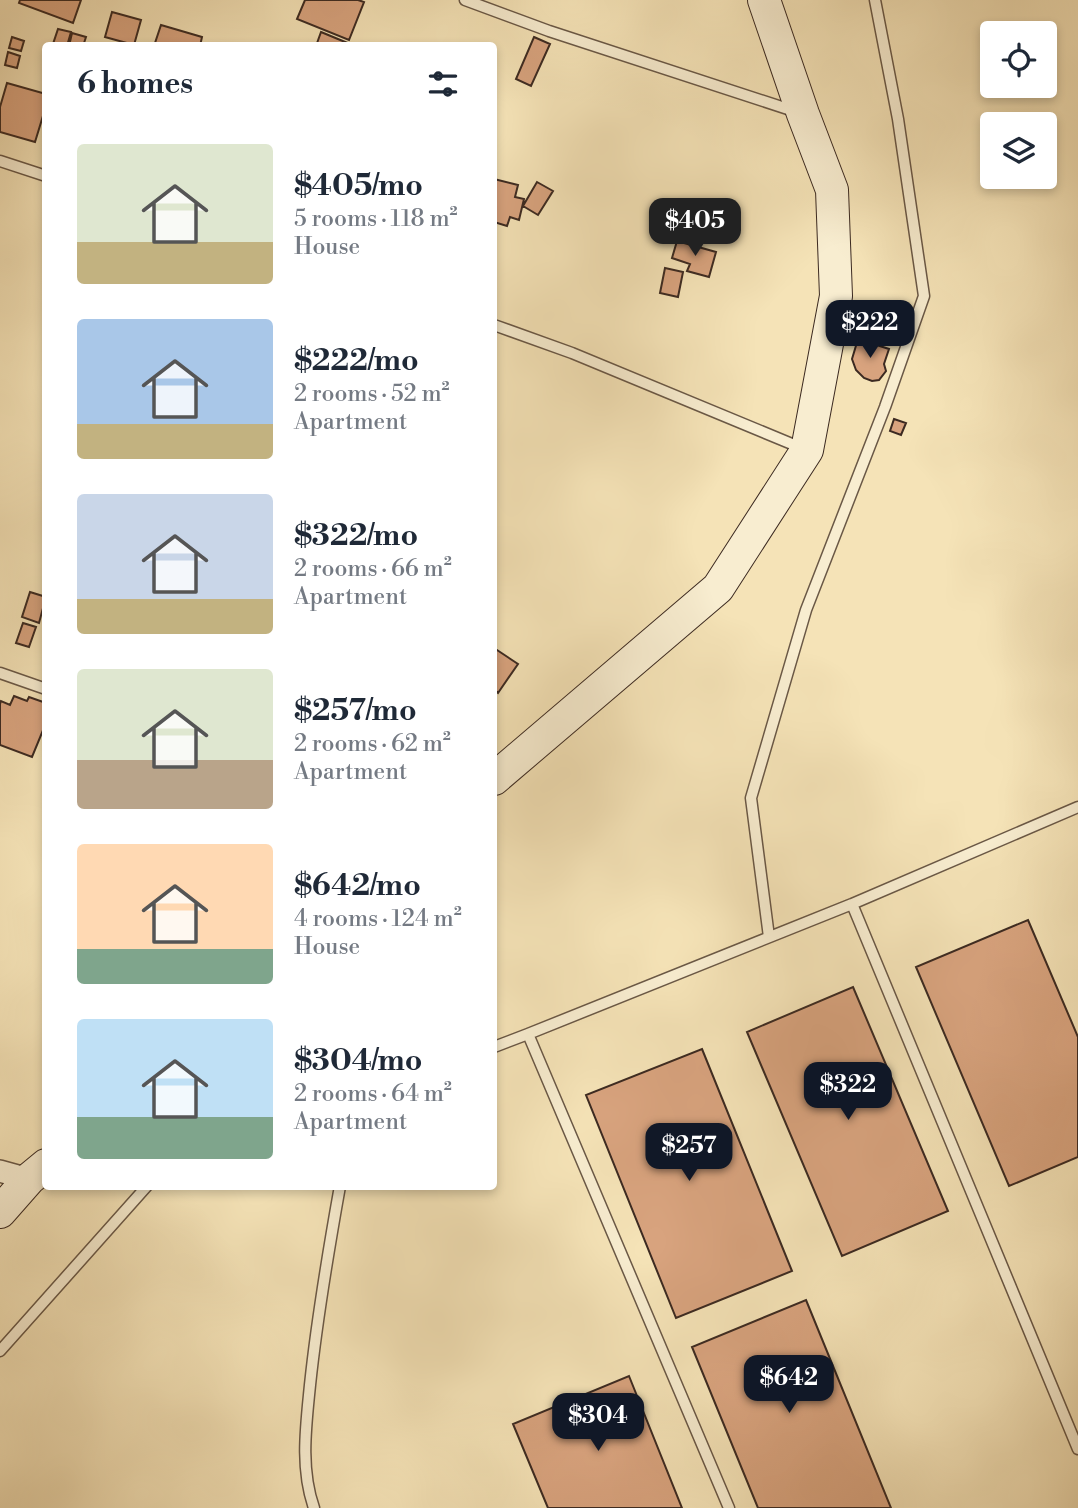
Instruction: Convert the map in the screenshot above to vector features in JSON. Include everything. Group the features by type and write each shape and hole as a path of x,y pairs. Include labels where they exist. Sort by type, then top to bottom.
{"street":[{"path":"497,776 718,587 807,450 836,296 832,190 764,0"},
{"path":"0,1212 25,1172"}],"lane":[{"path":"464,0 549,31 803,114"},
{"path":"769,937 751,798 806,610 885,407 924,296 898,119 875,0"},
{"path":"0,161 42,175"},
{"path":"497,326 572,352 807,450"},
{"path":"0,673 42,688"},
{"path":"497,1046 852,904 1078,807"},
{"path":"852,904 1078,1450"},
{"path":"528,1034 729,1508"},
{"path":"0,1351 143,1190"},
{"path":"314,1508 308,1492 305,1444 318,1307 339,1190"}],"building":[{"path":"20,0 81,0 73,23 19,3"},
{"path":"305,0 364,2 349,40 297,19"},
{"path":"112,12 141,20 135,42 105,37"},
{"path":"161,25 202,37 201,42 155,42"},
{"path":"58,29 71,32 68,42 54,42"},
{"path":"321,32 345,42 317,42"},
{"path":"72,33 86,37 84,42 70,42"},
{"path":"12,37 24,41 21,51 9,48"},
{"path":"534,37 550,44 531,86 516,79"},
{"path":"8,52 20,56 17,68 5,65"},
{"path":"7,83 42,93 42,119 35,142 0,132 0,107"},
{"path":"497,180 518,185 515,197 524,199 519,220 510,217 507,226 497,223"},
{"path":"537,182 553,191 538,215 523,206"},
{"path":"677,241 716,252 709,277 687,271 690,264 672,258"},
{"path":"665,268 683,272 678,297 660,293"},
{"path":"858,339 889,349 884,364 886,371 879,380 864,378 856,370 852,359"},
{"path":"894,419 906,423 901,435 890,431"},
{"path":"30,592 42,596 39,623 22,617"},
{"path":"23,623 36,627 29,647 16,643"},
{"path":"497,650 518,664 497,692"},
{"path":"14,696 27,701 29,697 42,702 42,733 32,757 0,745 0,704 1,701 10,705"},
{"path":"1028,920 1078,1037 1078,1157 1009,1186 916,967"},
{"path":"853,987 948,1211 842,1256 747,1032"},
{"path":"702,1049 792,1271 676,1318 586,1095"},
{"path":"806,1300 891,1508 758,1508 692,1347"},
{"path":"629,1376 682,1508 548,1508 513,1424"}]}
